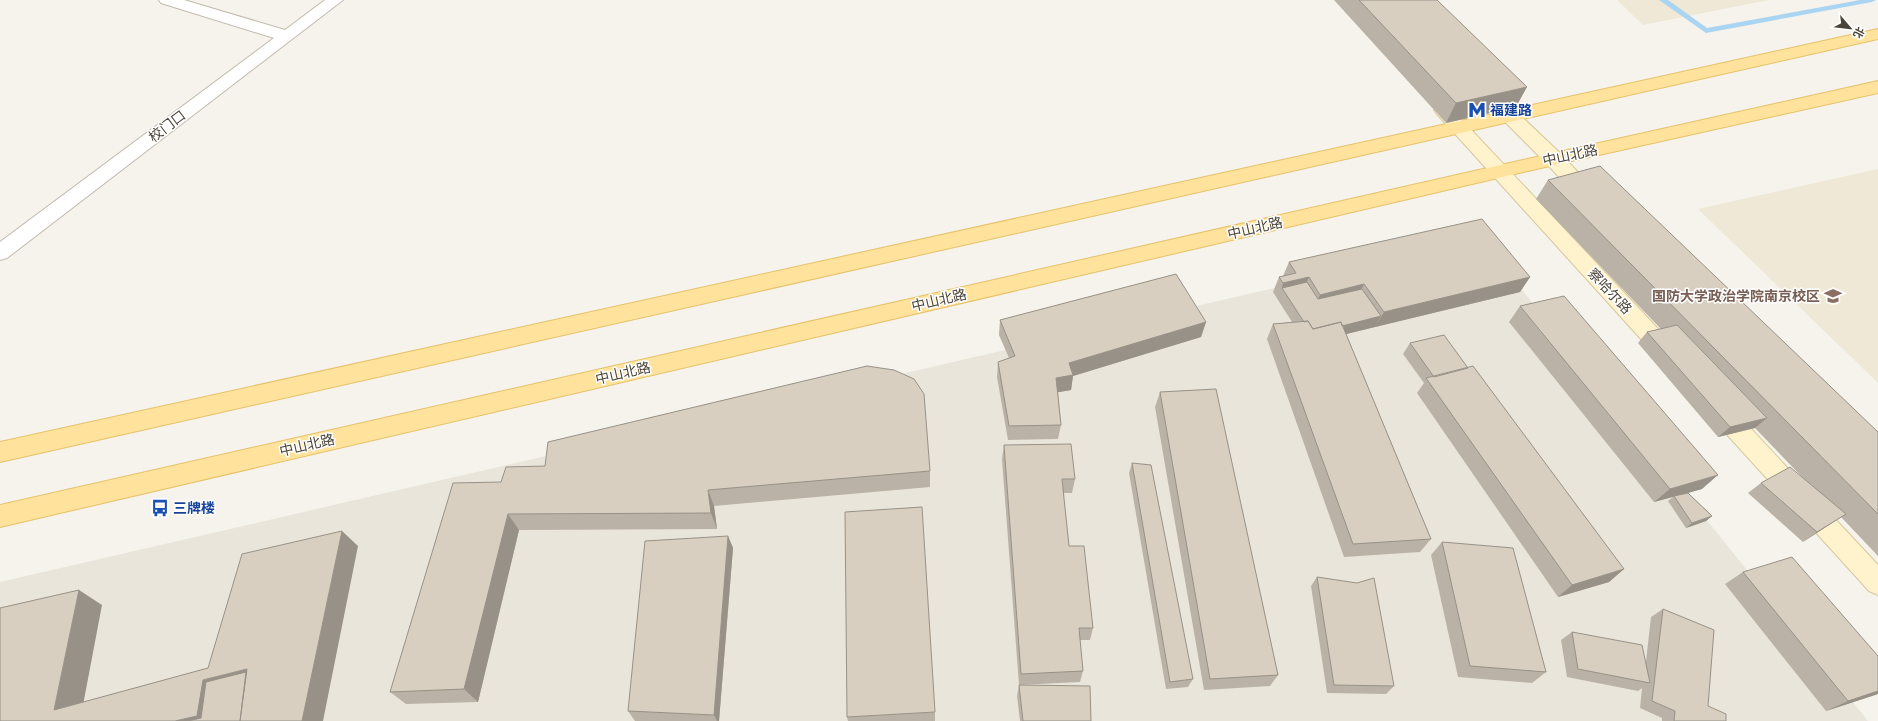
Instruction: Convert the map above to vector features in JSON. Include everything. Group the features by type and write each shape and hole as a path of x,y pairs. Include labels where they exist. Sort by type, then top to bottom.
{"main road":[{"path":"0,452 1878,34"},
{"path":"1470,78 1554,159 1601,210"},
{"name":"中山北路","path":"0,516 1500,171 1878,87"},
{"name":"察哈尔路","path":"1432,99 1684,372"},
{"path":"1705,395 1878,583"}],"street":[{"path":"167,0 287,36"},
{"name":"校门口","path":"0,253 335,0"}],"shaded area":[{"path":"1617,0 1769,0 1643,25"},
{"name":"国防大学政治学院南京校区","path":"1878,169 1878,383 1698,209"},
{"path":"1482,240 1868,721 0,721 0,582"}],"building":[{"path":"1359,0 1437,0 1527,87 1456,103"},
{"path":"1600,166 1878,432 1878,514 1548,180"},
{"path":"1482,219 1530,277 1384,312 1364,284 1320,295 1309,277 1283,283 1279,277 1296,273 1289,262"},
{"path":"1176,274 1206,322 1069,363 1073,375 1056,378 1061,425 1009,426 998,362 1015,356 1000,320"},
{"path":"1307,282 1318,299 1362,289 1381,316 1342,326 1341,322 1313,329 1308,321 1304,322 1282,288"},
{"path":"1564,296 1718,475 1670,489 1520,306"},
{"path":"1308,321 1313,329 1341,322 1431,539 1353,544 1273,324"},
{"path":"1677,325 1767,418 1730,427 1647,332"},
{"path":"1444,335 1468,368 1434,377 1410,343"},
{"path":"867,366 894,370 914,379 924,394 930,471 708,490 711,513 508,514 464,689 390,692 453,483 501,482 506,467 545,466 548,442"},
{"path":"1473,366 1624,569 1572,585 1426,378"},
{"path":"1216,389 1278,675 1210,679 1160,392"},
{"path":"1071,444 1075,479 1062,479 1069,546 1084,546 1093,628 1079,628 1083,671 1021,674 1004,445"},
{"path":"1132,463 1151,465 1193,679 1170,682"},
{"path":"1790,467 1846,514 1817,532 1761,483"},
{"path":"1688,493 1712,516 1692,523 1674,496"},
{"path":"922,507 935,712 847,717 845,512"},
{"path":"342,531 302,721 240,721 247,669 203,680 197,716 175,721 0,721 0,608 79,590 54,710 208,668 242,554"},
{"path":"728,536 714,715 628,711 645,541"},
{"path":"1442,542 1513,548 1546,672 1470,666"},
{"path":"1792,557 1878,656 1878,691 1848,701 1743,572"},
{"path":"1317,577 1357,583 1374,578 1394,686 1334,685"},
{"path":"1663,609 1714,630 1708,706 1726,714 1726,721 1674,721 1675,711 1652,701"},
{"path":"1572,632 1642,645 1650,683 1578,669"},
{"path":"246,672 240,721 188,721 201,718 206,682"},
{"path":"1019,685 1090,686 1091,721 1023,721"}],"waterway":[{"path":"1663,0 1706,31 1872,0"}],"place":[{"name":"福建路","path":"1477,110"},
{"name":"国防大学政治学院南京校区","path":"1833,296"},
{"name":"三牌楼","path":"160,508"}]}
